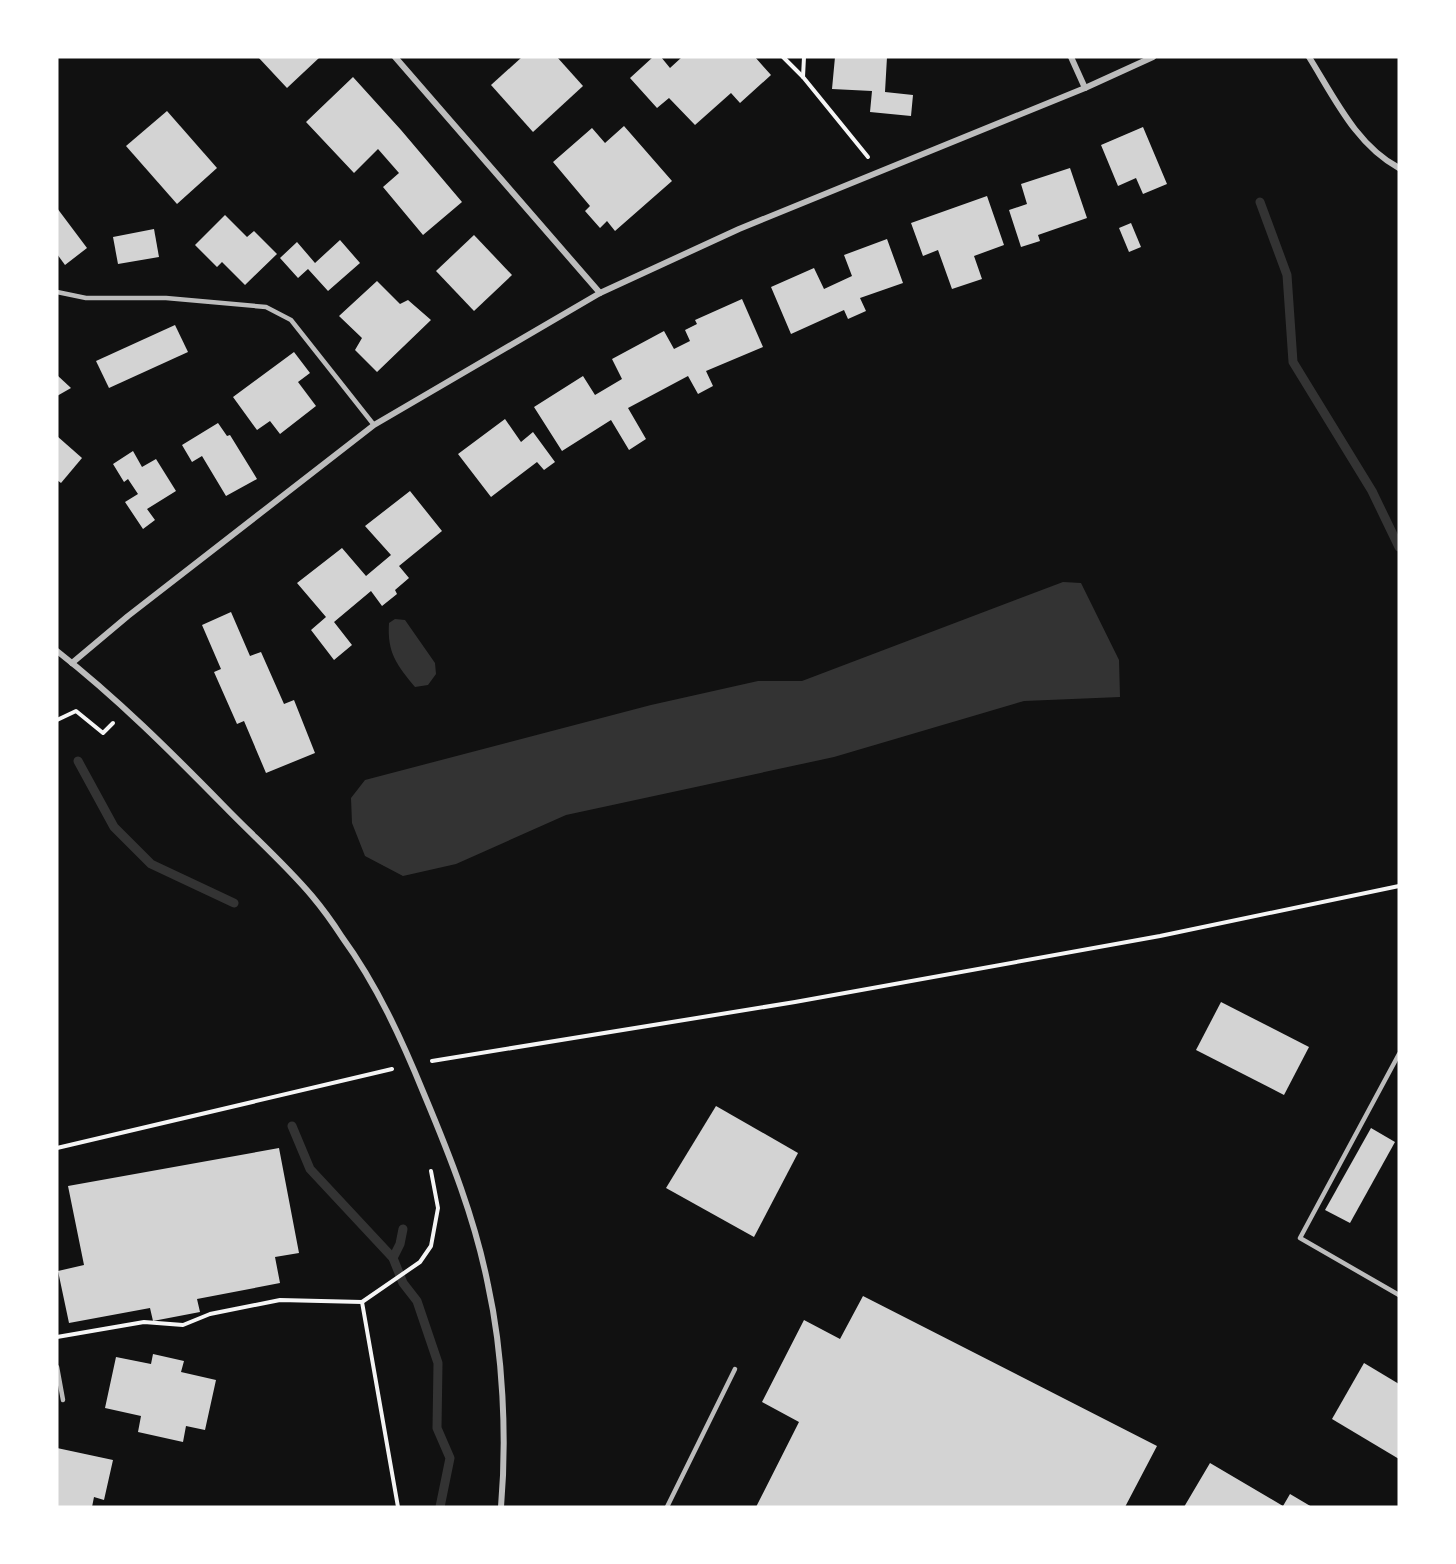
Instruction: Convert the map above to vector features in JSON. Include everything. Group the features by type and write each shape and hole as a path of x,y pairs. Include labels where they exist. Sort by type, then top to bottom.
{"street":[{"path":"395,57 600,293"},
{"path":"1071,57 1085,88"},
{"path":"72,663 137,608 374,425 600,293 740,229 1085,88 1153,57"},
{"path":"1309,57 1357,134 1386,161 1399,168"},
{"path":"57,651 126,711 202,783 312,896 345,940 388,1012 452,1159 489,1286 501,1366 503,1481 501,1507"}],"lane":[{"path":"57,292 86,298 166,298 266,308 291,320 374,425"},
{"path":"1399,1054 1300,1238 1399,1295"},
{"path":"57,1367 63,1400"},
{"path":"667,1507 735,1369"}],"path":[{"path":"783,57 803,77 879,171"},
{"path":"803,77 804,57"},
{"path":"57,720 76,711 103,733 126,711"},
{"path":"412,1064 830,995 1160,936 1399,886"},
{"path":"57,1148 393,1069 397,1079"},
{"path":"57,1337 144,1322 183,1325 210,1314 280,1300 362,1302 420,1262 431,1246 438,1208 428,1162"},
{"path":"362,1302 398,1507"}],"shaded area":[{"path":"1063,582 1081,583 1119,660 1120,697 1024,701 834,757 566,815 456,864 403,876 365,856 352,823 351,798 365,780 651,705 758,681 802,681"},
{"path":"395,619 405,620 435,663 436,674 428,685 415,687 394,658 390,643 389,623"}],"building":[{"path":"258,57 320,57 287,88"},
{"path":"522,57 557,57 583,86 533,132 491,85"},
{"path":"653,57 661,57 670,68 682,57 755,57 771,75 740,103 731,93 695,125 669,98 657,108 630,78"},
{"path":"835,57 887,57 885,92 913,95 911,116 870,112 872,91 832,89"},
{"path":"353,77 462,202 423,235 383,187 399,173 378,149 354,173 306,122"},
{"path":"167,111 217,168 177,204 126,146"},
{"path":"624,126 672,181 615,231 607,221 600,228 585,211 590,206 553,162 592,128 605,143"},
{"path":"1143,127 1167,184 1143,194 1136,178 1118,186 1101,145"},
{"path":"1070,168 1087,218 1038,235 1040,241 1021,247 1009,210 1027,204 1021,184"},
{"path":"987,196 1004,245 974,256 982,279 952,289 938,250 923,256 911,223"},
{"path":"57,208 87,248 65,265 57,254"},
{"path":"225,215 247,237 254,231 277,254 245,285 222,262 217,267 195,245"},
{"path":"1131,223 1141,247 1129,252 1119,228"},
{"path":"154,229 159,257 118,264 113,237"},
{"path":"474,235 512,275 474,311 436,271"},
{"path":"887,239 903,283 860,298 866,311 848,319 844,310 791,334 771,287 814,268 824,289 852,276 844,255"},
{"path":"340,240 360,263 328,291 308,269 298,278 280,258 297,242 315,263"},
{"path":"377,281 400,304 408,300 431,320 377,372 355,350 362,338 339,316"},
{"path":"742,299 763,347 706,371 713,386 698,394 688,376 628,408 646,439 629,450 611,420 562,451 534,407 583,376 595,395 622,379 612,359 664,331 674,349 690,341 685,330 697,324 695,320"},
{"path":"175,325 188,352 109,388 96,361"},
{"path":"294,352 310,373 298,382 316,406 280,434 270,421 257,430 233,397"},
{"path":"57,375 71,388 57,396"},
{"path":"505,419 521,442 533,432 555,462 544,470 537,462 491,497 458,454"},
{"path":"218,423 227,436 230,435 257,479 226,496 202,456 192,462 182,445"},
{"path":"57,436 82,458 61,483 57,480"},
{"path":"133,451 142,467 156,459 176,491 147,509 155,520 143,529 125,502 138,494 128,479 124,482 113,464"},
{"path":"410,491 442,531 399,566 409,578 395,590 397,594 382,606 371,591 334,622 352,645 334,660 311,630 326,617 297,583 342,548 366,576 391,555 365,526"},
{"path":"231,612 250,656 261,652 284,704 294,700 315,753 266,773 244,721 237,724 214,672 221,669 202,625"},
{"path":"1221,1002 1309,1047 1284,1095 1196,1050"},
{"path":"716,1106 798,1153 754,1237 666,1188"},
{"path":"1371,1128 1395,1142 1350,1223 1325,1210"},
{"path":"279,1148 299,1253 275,1257 280,1283 197,1299 200,1312 153,1321 150,1308 69,1323 58,1271 84,1265 68,1186"},
{"path":"863,1296 1157,1446 1125,1507 756,1507 799,1422 762,1402 804,1320 840,1339"},
{"path":"153,1354 184,1361 181,1372 216,1380 205,1430 186,1426 183,1442 138,1432 141,1416 105,1408 116,1357 151,1364"},
{"path":"1364,1363 1399,1384 1399,1459 1332,1419"},
{"path":"57,1448 113,1460 104,1500 94,1497 92,1507 57,1507"},
{"path":"1210,1463 1283,1506 1290,1494 1312,1507 1184,1507"}],"waterway":[{"path":"1260,202 1287,275 1293,362 1372,491 1399,547"},
{"path":"78,761 114,827 151,864 234,903"},
{"path":"292,1126 310,1169 393,1258 403,1283 417,1301 438,1363 437,1428 450,1458 440,1507"},
{"path":"393,1258 400,1244 403,1229"}]}
